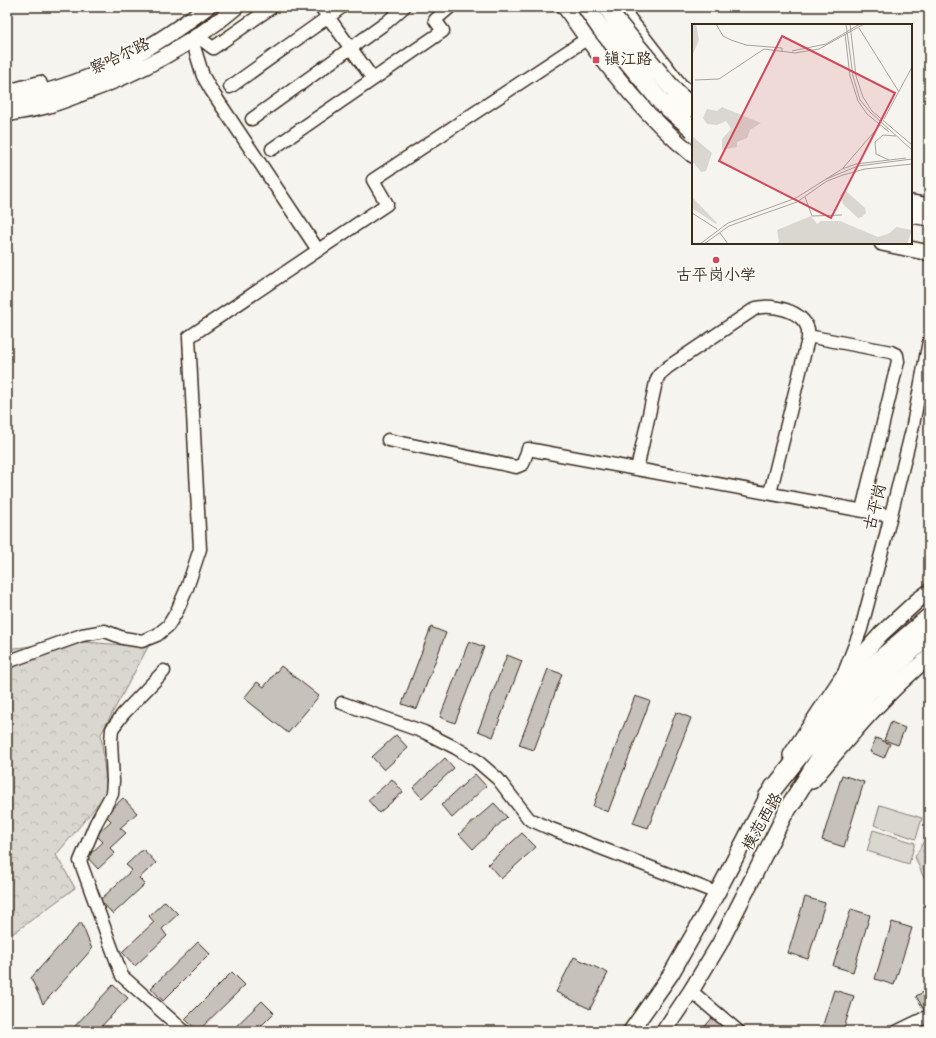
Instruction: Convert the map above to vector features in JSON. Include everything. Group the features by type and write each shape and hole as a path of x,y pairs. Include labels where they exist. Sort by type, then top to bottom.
{"highway":[{"path":"586,7 601,29 661,102 692,128"},
{"path":"607,7 616,21 676,93 692,107"},
{"path":"912,214 929,216"},
{"path":"912,225 929,228"},
{"path":"767,797 853,687 880,659 929,617"},
{"path":"787,810 830,741 868,694 911,651 929,636"}],"main road":[{"name":"察哈尔路","path":"7,114 47,99 157,43 207,7"},
{"name":"察哈尔路","path":"7,102 47,99 106,85 140,70 195,38 220,21 236,7"},
{"path":"566,7 587,39 620,81 673,139 692,154"},
{"path":"622,11 680,86 692,95"},
{"path":"912,203 929,206"},
{"path":"887,244 929,253"},
{"name":"模范西路","path":"631,1031 671,974 717,893 788,760 842,678 881,634 918,600 929,592"},
{"name":"模范西路","path":"664,1031 692,991 720,943 787,810 868,714 906,675 929,656"}],"street":[{"path":"195,38 214,48 272,7"},
{"path":"321,7 373,79"},
{"path":"230,88 342,7"},
{"path":"252,119 350,47 387,22 404,7"},
{"path":"272,148 443,31 435,20 450,7"},
{"path":"7,662 82,635 106,632 123,638 142,641 157,635 168,626 177,611 187,588 200,549 189,336 387,204 373,180 587,39 622,11"},
{"path":"195,38 204,76 212,90 318,250"},
{"path":"7,90 40,82 47,99"},
{"path":"637,469 656,382 660,375 668,367 756,308 765,306 779,308 794,313 801,318 808,329 808,336 770,493"},
{"path":"808,336 891,352 897,355 898,361 862,510"},
{"name":"古平岗","path":"842,678 861,629 891,516 912,430 929,342"},
{"path":"388,440 516,467 523,464 528,449 891,516"},
{"path":"164,671 123,714 112,729 112,794 96,823 80,861 122,976 184,1031"},
{"path":"342,703 424,732 476,760 498,779 529,819 548,828 717,893"},
{"path":"692,991 738,1031"},
{"path":"898,1031 929,1016"}],"green space":[{"path":"73,641 148,647 101,734 107,793 56,855 75,888 7,938 7,649"},
{"path":"880,805 922,818 916,839 874,825"},
{"path":"873,830 915,843 909,864 867,851"},
{"path":"929,832 929,881 923,876 915,857"}],"building":[{"path":"431,627 446,633 417,709 402,704"},
{"path":"469,641 484,647 455,723 440,717"},
{"path":"507,655 522,661 493,737 478,731"},
{"path":"281,666 319,696 288,733 244,698 257,682 264,687"},
{"path":"548,669 562,674 534,750 519,745"},
{"path":"635,696 650,701 608,812 593,806"},
{"path":"676,712 691,718 648,828 633,823"},
{"path":"891,722 905,728 898,745 884,740"},
{"path":"396,735 408,748 384,770 372,757"},
{"path":"876,738 890,744 884,758 870,752"},
{"path":"445,758 454,768 422,798 413,788"},
{"path":"475,774 486,786 452,818 441,805"},
{"path":"842,775 864,782 844,847 822,840"},
{"path":"392,779 403,792 379,813 368,800"},
{"path":"123,798 137,813 120,828 126,833 110,848 115,853 98,869 87,857 103,842 96,835 111,821 105,815"},
{"path":"494,803 507,817 473,849 459,834"},
{"path":"522,833 536,847 501,879 488,864"},
{"path":"143,849 156,863 139,878 145,884 113,914 100,900 132,870 126,865"},
{"path":"805,897 825,903 808,959 788,953"},
{"path":"165,901 178,914 162,929 167,936 135,966 122,952 154,922 149,916"},
{"path":"851,909 870,915 853,972 833,966"},
{"path":"81,922 92,949 43,1004 31,978"},
{"path":"892,922 912,928 894,985 875,979"},
{"path":"198,942 210,954 163,1001 151,988"},
{"path":"574,957 608,973 590,1009 556,992"},
{"path":"232,972 245,985 198,1031 185,1019"},
{"path":"113,985 128,998 97,1031 80,1031 75,1026"},
{"path":"929,989 929,1008 924,1010 916,996"},
{"path":"834,990 854,996 843,1031 821,1031"},
{"path":"262,1001 274,1013 256,1031 231,1031"},
{"path":"713,1017 726,1028 724,1031 701,1031"}],"place":[{"name":"镇江路","path":"596,60"},
{"name":"古平岗小学","path":"716,260"}]}
